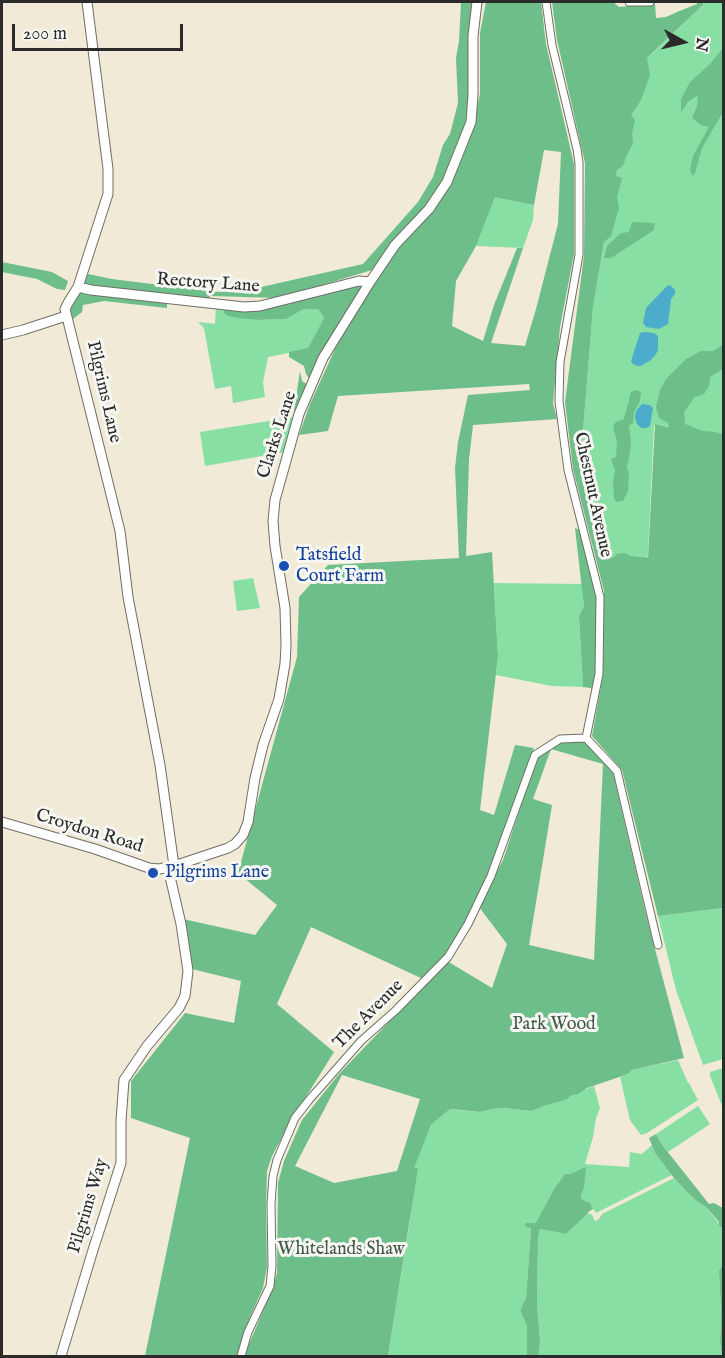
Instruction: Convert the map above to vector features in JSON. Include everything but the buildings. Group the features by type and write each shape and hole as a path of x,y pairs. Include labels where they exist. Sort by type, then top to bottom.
{"street":[{"path":"2,335 66,316 65,309 78,287 108,194 108,169 87,2"},
{"name":"Clarks Lane","path":"171,867 228,848 240,839 246,829 255,777 279,699 285,664 285,608 273,521 275,500 299,414 323,358 370,282 395,245 429,209 447,182 471,122 473,36 477,2"},
{"name":"Chestnut Avenue","path":"546,2 552,45 579,163 579,255 560,362 559,401 568,470 600,597 599,674 586,738"},
{"path":"628,2 650,2"},
{"name":"Rectory Lane","path":"78,287 244,307 260,306 359,281 370,282"},
{"name":"Pilgrims Lane","path":"66,316 120,531 128,597 160,765 171,867"},
{"path":"586,738 617,771 658,945"},
{"name":"The Avenue","path":"241,1356 248,1332 270,1286 273,1176 277,1160 296,1118 361,1041 396,1010 448,957 468,924 491,876 535,755 560,739 586,738"},
{"name":"Croydon Road","path":"2,822 95,849 149,868 171,867"},
{"name":"Pilgrims Way","path":"61,1356 120,1169 124,1080 147,1046 180,1008 184,996 188,971 171,867"}],"green space":[{"path":"461,2 474,2 468,118 443,180 424,208 399,233 372,270 279,298 210,296 209,300 83,285 88,274 215,292 248,290 363,264 418,202 433,177 443,145 450,134 458,103 456,58"},
{"path":"486,2 541,2 546,44 574,164 574,254 560,327 553,403 557,419 473,425 469,459 466,556 492,552 498,656 480,810 494,815 515,745 534,748 485,886 448,953 423,979 311,927 277,1004 334,1052 292,1119 272,1156 267,1171 267,1267 263,1288 237,1356 145,1356 190,1138 131,1118 131,1081 185,1013 234,1023 241,981 192,969 183,919 255,935 277,905 238,873 297,657 299,597 328,565 459,558 455,468 468,395 530,390 529,384 338,396 328,431 299,435 310,404 341,336 376,278 397,249 433,211 450,186 466,148 480,94 480,33","holes":["544,150 561,152 558,224 525,346 491,343 523,248 517,248 494,305 483,341 452,326 456,281 476,246 495,197 534,205"]},
{"path":"552,2 613,2 619,7 655,3 656,18 666,17 697,4 697,2 703,2 703,5 647,58 650,75 641,100 631,115 635,120 632,133 633,143 623,166 617,170 616,176 622,178 617,197 619,208 611,236 604,242 593,307 580,468 605,555 608,554 612,558 624,553 648,558 655,424 669,428 668,423 659,418 656,407 660,390 667,378 686,359 701,351 713,351 723,345 723,369 710,377 709,386 704,394 695,397 684,412 685,424 723,435 723,908 658,916 622,770 592,736 603,675 604,591 573,469 565,402 584,256 585,163 557,40"},
{"path":"703,2 723,2 723,445 654,425 639,739 610,572 580,468 593,307 633,72 703,5"},
{"path":"723,48 723,112 702,148 693,176 690,170 693,156 709,127 701,125 692,118 697,106 698,95 688,102 681,112 681,99 690,82 710,64"},
{"path":"495,196 534,205 533,220 523,248 476,246"},
{"path":"632,222 655,223 654,230 611,258 604,258 607,246 621,233 629,232"},
{"path":"2,262 52,272 68,281 65,290 57,289 37,279 2,272"},
{"path":"364,285 310,380 304,366 289,357 289,352 308,348 324,318 318,309 304,309 286,319 257,320 228,316 224,313 224,307 266,309 334,290"},
{"path":"80,291 167,302 167,308 104,301 83,305 82,312 73,319 71,303"},
{"path":"216,307 224,307 228,316 257,320 286,319 304,309 318,309 324,318 308,349 268,357 263,382 265,397 233,403 231,386 215,389 204,328 198,322 215,324"},
{"path":"300,371 302,381 308,385 294,417 294,411"},
{"path":"635,390 641,392 633,423 629,426 631,440 627,467 628,491 623,501 616,502 613,482 615,470 611,459 616,457 617,442 613,426 624,419 631,392"},
{"path":"294,417 285,452 205,466 200,432"},
{"path":"575,528 580,530 597,598 596,673 593,688 583,687 579,616 584,607"},
{"path":"253,578 260,608 237,611 233,581"},
{"path":"494,583 582,584 584,608 579,616 583,687 552,686 496,675 498,656"},
{"name":"Park Wood","path":"584,740 604,759 613,773 647,919 684,1058 632,1070 628,1074 587,1088 566,1100 531,1111 504,1108 480,1112 450,1109 431,1125 414,1168 418,1168 388,1356 244,1356 277,1273 278,1183 284,1161 302,1120 339,1074 447,961 492,988 507,944 479,907 503,860 537,757 560,742","holes":["551,749 603,764 594,960 529,945 552,805 533,799","342,1075 420,1099 397,1171 334,1183 295,1166"]},
{"path":"723,908 723,1059 703,1065 676,990 658,916"},
{"path":"678,1060 698,1100 641,1135 630,1120 620,1077 632,1070"},
{"path":"724,1068 723,1108 710,1072"},
{"path":"594,1086 600,1108 585,1164 629,1167 630,1152 642,1154 652,1145 655,1153 672,1175 596,1213 590,1204 582,1201 584,1188 577,1171 565,1174 554,1189 536,1224 526,1223 526,1227 531,1228 526,1298 520,1310 527,1326 526,1356 388,1356 410,1220 413,1169 431,1125 450,1109 480,1112 504,1108 531,1111 566,1100"},
{"path":"698,1106 710,1124 668,1152 656,1134"},
{"path":"656,1134 709,1204 714,1203 723,1208 723,1229 706,1207 690,1195 674,1178 655,1153 649,1138"},
{"path":"586,1167 581,1196 582,1200 590,1203 593,1209 566,1234 540,1229 537,1305 539,1356 526,1356 527,1326 520,1310 526,1298 531,1228 525,1227 526,1223 536,1223 554,1189 565,1174"},
{"path":"674,1178 690,1195 706,1207 723,1229 723,1264 719,1271 722,1356 539,1356 537,1305 540,1229 566,1234 587,1212 595,1221 602,1214"},
{"path":"723,1264 724,1356 722,1356 719,1271"}],"water":[{"path":"668,285 675,290 675,294 671,299 668,324 659,329 646,327 643,323 646,308"},
{"path":"645,332 658,336 658,350 651,360 637,366 631,361 640,333"},
{"path":"642,404 653,408 650,426 646,428 641,428 635,418 636,411"}],"place":[{"name":"Tatsfield Court Farm","path":"284,566"},
{"name":"Pilgrims Lane","path":"153,873"}],"park label":[{"name":"Whitelands Shaw","path":"341,1250"}]}
